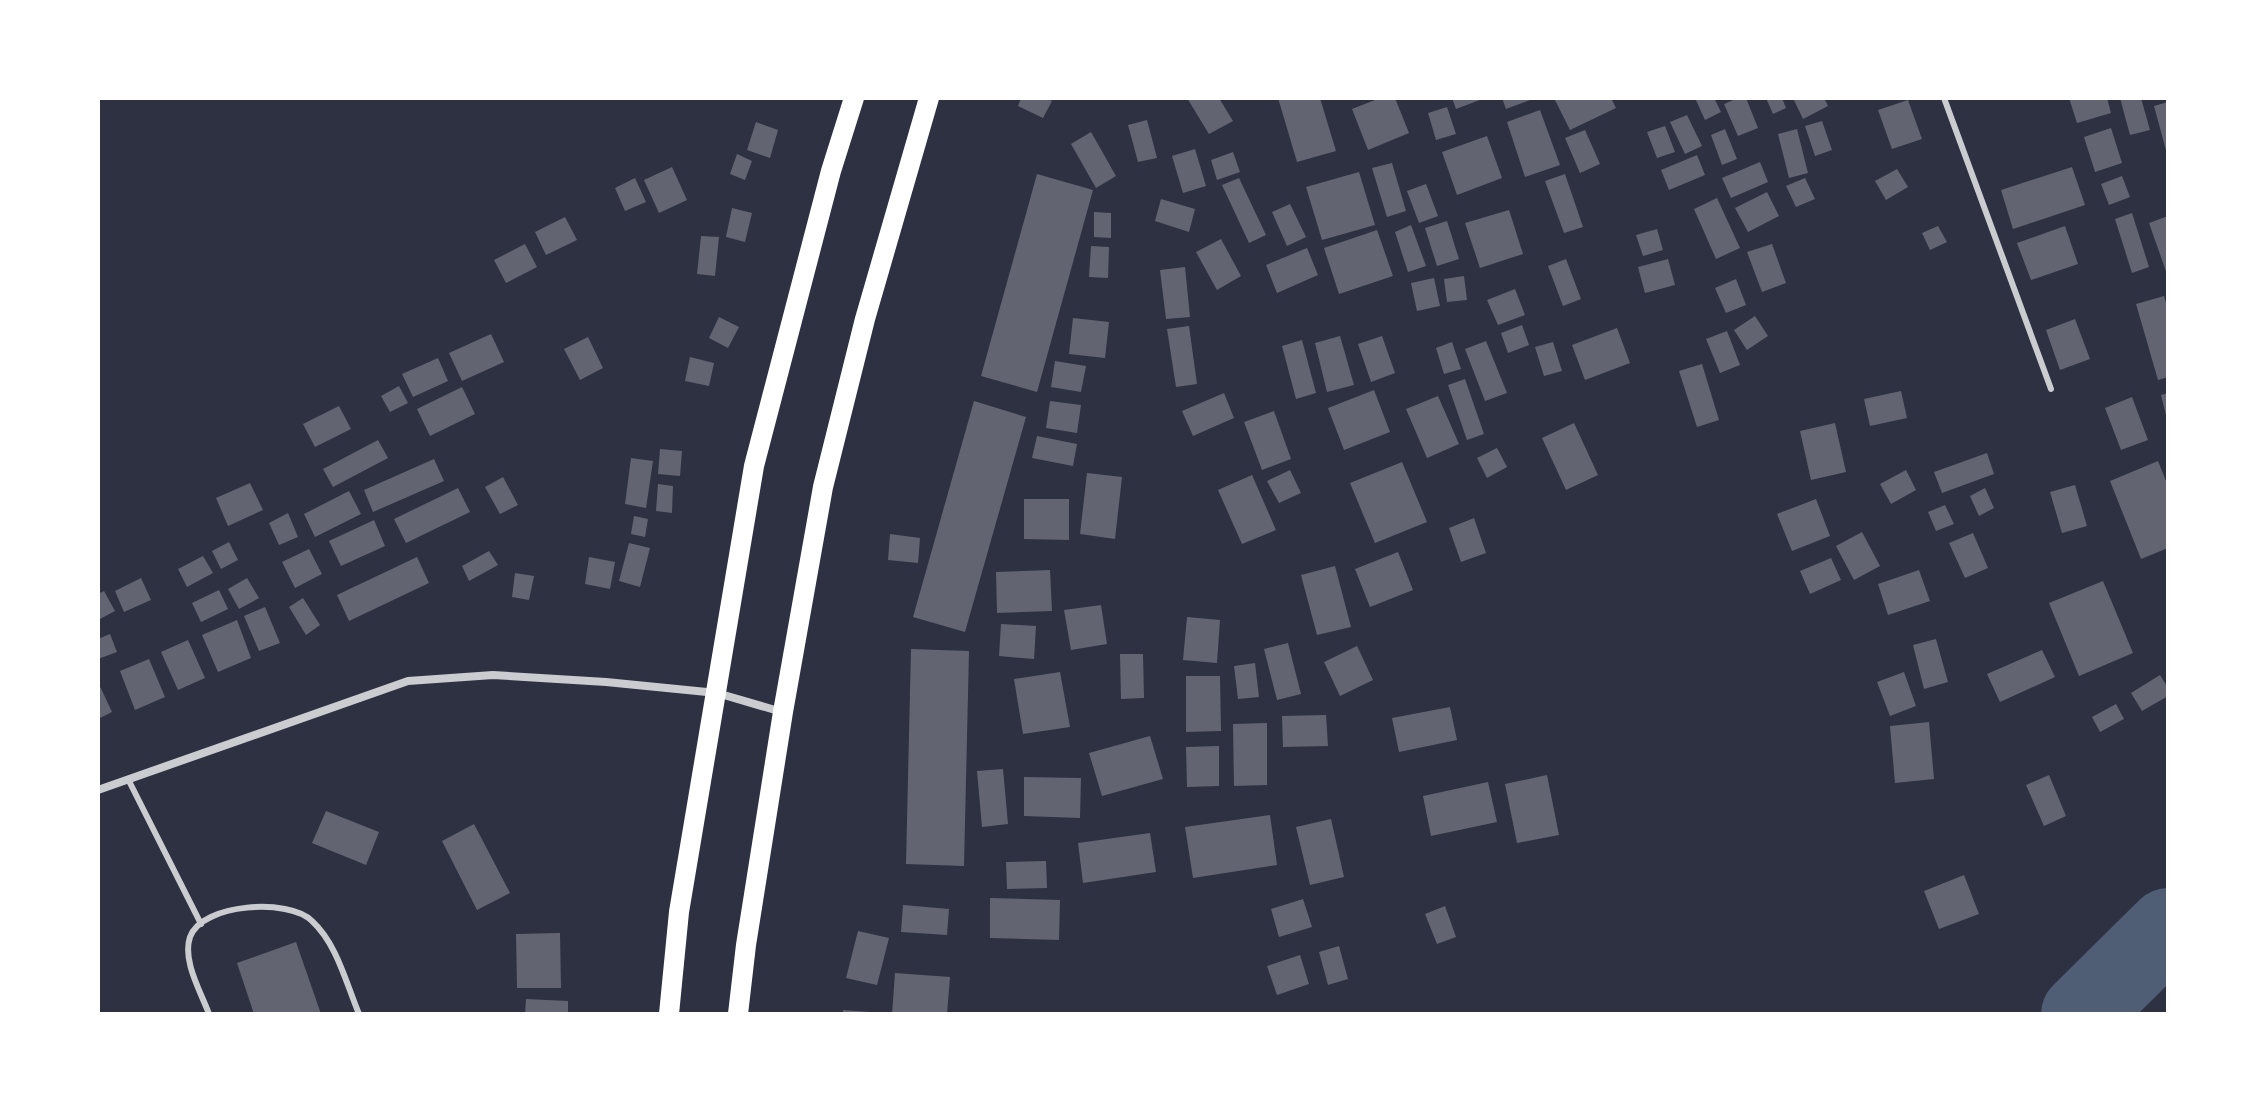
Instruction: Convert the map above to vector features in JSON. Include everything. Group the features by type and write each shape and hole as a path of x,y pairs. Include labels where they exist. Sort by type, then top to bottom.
{"main road":[{"path":"669,1014 679,912 754,466 831,171 854,98"},
{"path":"738,1014 783,712 823,487 865,319 929,98"}],"street":[{"path":"98,790 408,681 493,675 606,682 717,693 783,712"}],"lane":[{"path":"1944,98 2051,389"},
{"path":"128,779 201,924"},
{"path":"209,1014 189,962 190,937 201,924 218,914 267,905 297,910 311,919 327,939 359,1014"}],"building":[{"path":"1021,98 1046,98 1052,101 1043,118 1018,106"},
{"path":"1187,98 1219,98 1233,121 1209,134"},
{"path":"1278,98 1320,98 1336,151 1297,162"},
{"path":"1380,98 1395,98 1409,133 1368,150 1352,109"},
{"path":"1452,98 1485,98 1456,109"},
{"path":"1502,98 1535,98 1506,109"},
{"path":"1554,98 1611,98 1616,108 1570,130"},
{"path":"1695,98 1714,98 1721,112 1705,120"},
{"path":"1746,98 1758,128 1738,136 1724,104"},
{"path":"1766,98 1782,98 1786,108 1773,114"},
{"path":"1793,98 1824,98 1828,106 1803,119"},
{"path":"2069,98 2107,98 2111,113 2077,123"},
{"path":"2120,98 2141,98 2150,130 2130,135"},
{"path":"1908,100 1922,139 1892,149 1878,110"},
{"path":"2168,102 2168,154 2167,154 2154,106"},
{"path":"1447,107 1456,134 1436,140 1428,113"},
{"path":"1540,110 1560,165 1525,177 1507,122"},
{"path":"1687,115 1702,146 1685,154 1670,122"},
{"path":"1147,120 1157,158 1138,162 1128,125"},
{"path":"1822,121 1832,150 1815,156 1805,126"},
{"path":"756,122 778,130 770,158 747,150"},
{"path":"1665,126 1675,152 1657,158 1647,132"},
{"path":"2111,128 2122,163 2095,172 2084,137"},
{"path":"1725,129 1737,159 1722,165 1711,135"},
{"path":"1797,129 1808,173 1789,178 1778,134"},
{"path":"1585,130 1600,164 1580,173 1565,138"},
{"path":"1091,132 1116,176 1096,188 1071,144"},
{"path":"1487,136 1502,178 1457,195 1442,152"},
{"path":"1195,149 1206,186 1183,193 1172,156"},
{"path":"1233,152 1240,172 1217,180 1211,160"},
{"path":"737,154 752,161 745,180 730,174"},
{"path":"1697,155 1705,175 1669,190 1661,170"},
{"path":"1760,162 1768,182 1731,198 1722,178"},
{"path":"1392,163 1406,211 1387,217 1372,168"},
{"path":"672,167 687,200 659,213 644,180"},
{"path":"2072,167 2085,205 2013,229 2001,190"},
{"path":"1897,169 1908,187 1886,200 1875,181"},
{"path":"1359,172 1375,225 1322,240 1306,187"},
{"path":"1037,174 1093,190 1037,392 981,376"},
{"path":"1565,174 1583,227 1564,233 1545,181"},
{"path":"2122,176 2130,197 2109,205 2101,184"},
{"path":"635,178 646,202 625,211 615,188"},
{"path":"1239,178 1266,235 1249,243 1222,185"},
{"path":"1805,178 1815,199 1796,207 1786,186"},
{"path":"1426,184 1438,216 1419,223 1407,191"},
{"path":"1767,192 1779,216 1748,232 1735,208"},
{"path":"1717,198 1740,248 1716,259 1694,209"},
{"path":"1161,199 1195,209 1189,232 1155,221"},
{"path":"1290,204 1306,237 1287,246 1272,212"},
{"path":"732,208 752,213 745,242 726,237"},
{"path":"1509,210 1523,254 1480,268 1465,223"},
{"path":"1094,212 1111,213 1111,238 1094,237"},
{"path":"2132,213 2149,267 2132,273 2115,219"},
{"path":"2168,216 2168,277 2149,223"},
{"path":"565,217 577,240 546,255 535,232"},
{"path":"1447,221 1459,259 1437,266 1425,228"},
{"path":"1411,225 1426,266 1408,272 1395,232"},
{"path":"1938,226 1947,242 1930,250 1922,233"},
{"path":"2065,226 2078,264 2031,280 2017,243"},
{"path":"1657,229 1663,250 1643,256 1636,235"},
{"path":"1377,230 1393,276 1339,294 1324,248"},
{"path":"701,236 719,237 715,276 697,274"},
{"path":"1221,239 1241,276 1217,290 1196,252"},
{"path":"525,244 537,267 506,283 494,260"},
{"path":"1772,244 1786,283 1762,292 1747,252"},
{"path":"1091,246 1109,247 1108,278 1089,277"},
{"path":"1307,248 1318,275 1277,293 1266,265"},
{"path":"1566,259 1581,299 1563,306 1548,266"},
{"path":"1668,259 1675,285 1645,293 1638,267"},
{"path":"1185,267 1190,317 1166,319 1160,270"},
{"path":"1464,276 1467,300 1447,302 1444,279"},
{"path":"1434,278 1440,306 1417,311 1411,283"},
{"path":"1736,279 1746,305 1726,313 1715,288"},
{"path":"1515,289 1525,315 1498,325 1487,300"},
{"path":"2164,296 2168,310 2168,377 2158,380 2136,304"},
{"path":"1755,316 1768,336 1747,350 1734,330"},
{"path":"719,317 739,327 728,348 709,338"},
{"path":"1073,318 1109,322 1105,358 1069,354"},
{"path":"2075,319 2090,359 2060,370 2046,330"},
{"path":"1522,325 1529,345 1508,353 1501,333"},
{"path":"1189,326 1197,384 1176,387 1167,329"},
{"path":"1617,328 1630,363 1585,380 1572,345"},
{"path":"1727,331 1740,365 1720,373 1706,339"},
{"path":"491,334 504,362 462,381 449,353"},
{"path":"1340,336 1354,385 1327,392 1315,343"},
{"path":"1382,336 1395,373 1371,382 1358,344"},
{"path":"588,337 603,368 580,380 564,349"},
{"path":"1302,340 1316,393 1296,399 1282,346"},
{"path":"1486,341 1507,393 1485,401 1465,349"},
{"path":"1452,342 1461,369 1444,374 1436,348"},
{"path":"1553,342 1562,371 1544,376 1535,347"},
{"path":"690,357 714,363 709,386 685,381"},
{"path":"438,358 448,381 413,397 402,374"},
{"path":"1055,361 1086,366 1081,392 1051,387"},
{"path":"1702,364 1719,420 1697,427 1679,371"},
{"path":"1465,379 1484,434 1467,440 1448,385"},
{"path":"399,386 408,403 390,412 381,396"},
{"path":"462,387 475,414 430,436 417,409"},
{"path":"1374,390 1390,432 1344,450 1328,408"},
{"path":"1901,391 1907,418 1870,426 1864,399"},
{"path":"1224,393 1234,418 1193,436 1182,411"},
{"path":"2168,393 2168,419 2167,419 2161,395"},
{"path":"1438,396 1459,444 1427,458 1406,409"},
{"path":"2132,397 2148,440 2121,450 2105,408"},
{"path":"974,401 1026,417 965,632 913,617"},
{"path":"1050,401 1081,405 1077,433 1046,428"},
{"path":"339,406 351,429 315,447 303,424"},
{"path":"1274,411 1291,459 1262,470 1244,422"},
{"path":"1574,423 1598,475 1566,490 1542,438"},
{"path":"1835,423 1846,472 1811,480 1800,431"},
{"path":"1037,436 1077,444 1073,466 1032,458"},
{"path":"378,440 388,458 333,487 323,469"},
{"path":"1497,448 1507,467 1487,478 1477,458"},
{"path":"660,449 682,451 680,476 658,474"},
{"path":"1987,453 1994,474 1942,493 1934,472"},
{"path":"631,458 653,461 646,508 625,504"},
{"path":"434,459 444,481 373,512 364,490"},
{"path":"2158,461 2168,486 2168,548 2141,559 2110,481"},
{"path":"1402,462 1427,522 1375,543 1350,483"},
{"path":"1290,470 1301,493 1279,503 1267,481"},
{"path":"1906,470 1916,490 1891,504 1880,484"},
{"path":"1087,473 1122,477 1115,539 1080,534"},
{"path":"1252,475 1276,530 1242,544 1218,490"},
{"path":"503,477 518,505 500,514 485,487"},
{"path":"250,483 263,510 228,526 216,498"},
{"path":"658,484 673,486 672,513 656,511"},
{"path":"2075,485 2087,526 2062,533 2050,492"},
{"path":"458,488 470,512 406,543 394,519"},
{"path":"1985,488 1994,508 1979,516 1970,496"},
{"path":"349,491 361,514 315,537 304,514"},
{"path":"1024,499 1069,499 1069,540 1024,539"},
{"path":"1816,499 1830,536 1792,551 1777,514"},
{"path":"1945,505 1954,524 1936,531 1928,512"},
{"path":"288,513 298,537 279,545 269,523"},
{"path":"634,516 648,519 645,537 631,534"},
{"path":"1474,518 1486,553 1461,562 1449,528"},
{"path":"374,520 385,546 341,566 329,541"},
{"path":"1862,532 1880,566 1854,580 1836,546"},
{"path":"1973,533 1988,568 1965,578 1949,543"},
{"path":"890,534 920,538 918,563 888,560"},
{"path":"229,542 238,560 221,569 212,551"},
{"path":"629,543 650,548 640,587 619,581"},
{"path":"309,549 322,574 295,588 282,562"},
{"path":"489,551 498,565 469,581 462,566"},
{"path":"1398,552 1413,590 1370,607 1355,569"},
{"path":"203,556 213,573 187,587 178,569"},
{"path":"417,557 429,583 349,621 337,595"},
{"path":"589,557 615,562 610,589 585,584"},
{"path":"1831,558 1841,580 1810,594 1800,571"},
{"path":"1335,566 1351,627 1317,635 1301,575"},
{"path":"1050,570 1052,611 997,613 996,572"},
{"path":"1919,570 1930,601 1888,615 1878,584"},
{"path":"515,573 534,576 529,600 512,597"},
{"path":"141,578 151,600 124,612 115,591"},
{"path":"247,578 259,598 239,609 228,589"},
{"path":"2103,581 2133,653 2079,676 2049,603"},
{"path":"219,590 228,609 201,622 192,603"},
{"path":"104,591 115,611 98,620 98,594"},
{"path":"303,598 320,625 306,635 289,607"},
{"path":"1101,605 1107,644 1071,650 1064,610"},
{"path":"265,607 280,643 259,651 244,616"},
{"path":"1187,617 1220,620 1217,663 1183,660"},
{"path":"237,620 251,658 218,672 202,635"},
{"path":"1001,624 1036,626 1034,659 999,656"},
{"path":"110,634 117,652 98,659 98,639"},
{"path":"1936,639 1948,682 1924,689 1913,645"},
{"path":"188,640 205,678 178,690 161,652"},
{"path":"1288,643 1301,694 1277,700 1264,649"},
{"path":"1357,646 1373,680 1340,696 1324,662"},
{"path":"911,649 969,651 964,866 906,864"},
{"path":"2042,650 2055,677 2000,702 1987,674"},
{"path":"1120,654 1143,654 1144,698 1121,699"},
{"path":"149,659 165,697 135,710 120,671"},
{"path":"1255,663 1259,697 1238,699 1234,666"},
{"path":"1060,672 1070,727 1023,734 1014,679"},
{"path":"1904,672 1916,706 1890,716 1877,682"},
{"path":"2160,675 2168,688 2168,696 2142,711 2131,693"},
{"path":"1186,676 1220,676 1221,731 1186,732"},
{"path":"98,682 112,712 98,719"},
{"path":"2116,704 2124,719 2100,732 2092,717"},
{"path":"1450,707 1457,740 1399,752 1392,718"},
{"path":"1326,715 1328,746 1283,747 1282,716"},
{"path":"1929,722 1934,779 1895,783 1890,726"},
{"path":"1267,723 1267,785 1234,786 1233,724"},
{"path":"1150,736 1163,779 1102,796 1089,753"},
{"path":"1219,746 1219,786 1187,787 1186,747"},
{"path":"1003,769 1008,824 982,827 977,771"},
{"path":"1547,775 1559,835 1517,843 1505,784"},
{"path":"2049,775 2066,816 2044,826 2026,785"},
{"path":"1024,777 1081,778 1080,818 1024,816"},
{"path":"1488,782 1497,822 1431,836 1423,796"},
{"path":"326,811 379,832 366,865 312,843"},
{"path":"1270,815 1277,865 1193,878 1185,827"},
{"path":"1331,819 1344,877 1310,885 1296,827"},
{"path":"474,824 510,893 477,910 442,841"},
{"path":"1150,833 1156,872 1083,883 1078,843"},
{"path":"1046,861 1047,888 1007,889 1006,862"},
{"path":"1964,875 1979,914 1939,929 1924,891"},
{"path":"990,898 1060,900 1059,940 990,938"},
{"path":"1303,899 1312,927 1279,937 1271,909"},
{"path":"903,905 949,909 947,935 901,932"},
{"path":"1445,906 1456,937 1437,944 1425,914"},
{"path":"858,931 889,938 877,985 846,978"},
{"path":"560,933 561,988 517,988 516,934"},
{"path":"296,942 321,1014 254,1014 237,963"},
{"path":"1339,946 1348,979 1328,985 1319,952"},
{"path":"1300,955 1309,984 1277,995 1267,966"},
{"path":"895,973 950,977 947,1014 892,1014"},
{"path":"526,999 568,1001 568,1014 525,1014"},
{"path":"843,1010 870,1012 870,1014 843,1014"}],"waterway":[{"path":"2081,1014 2168,928"}]}
